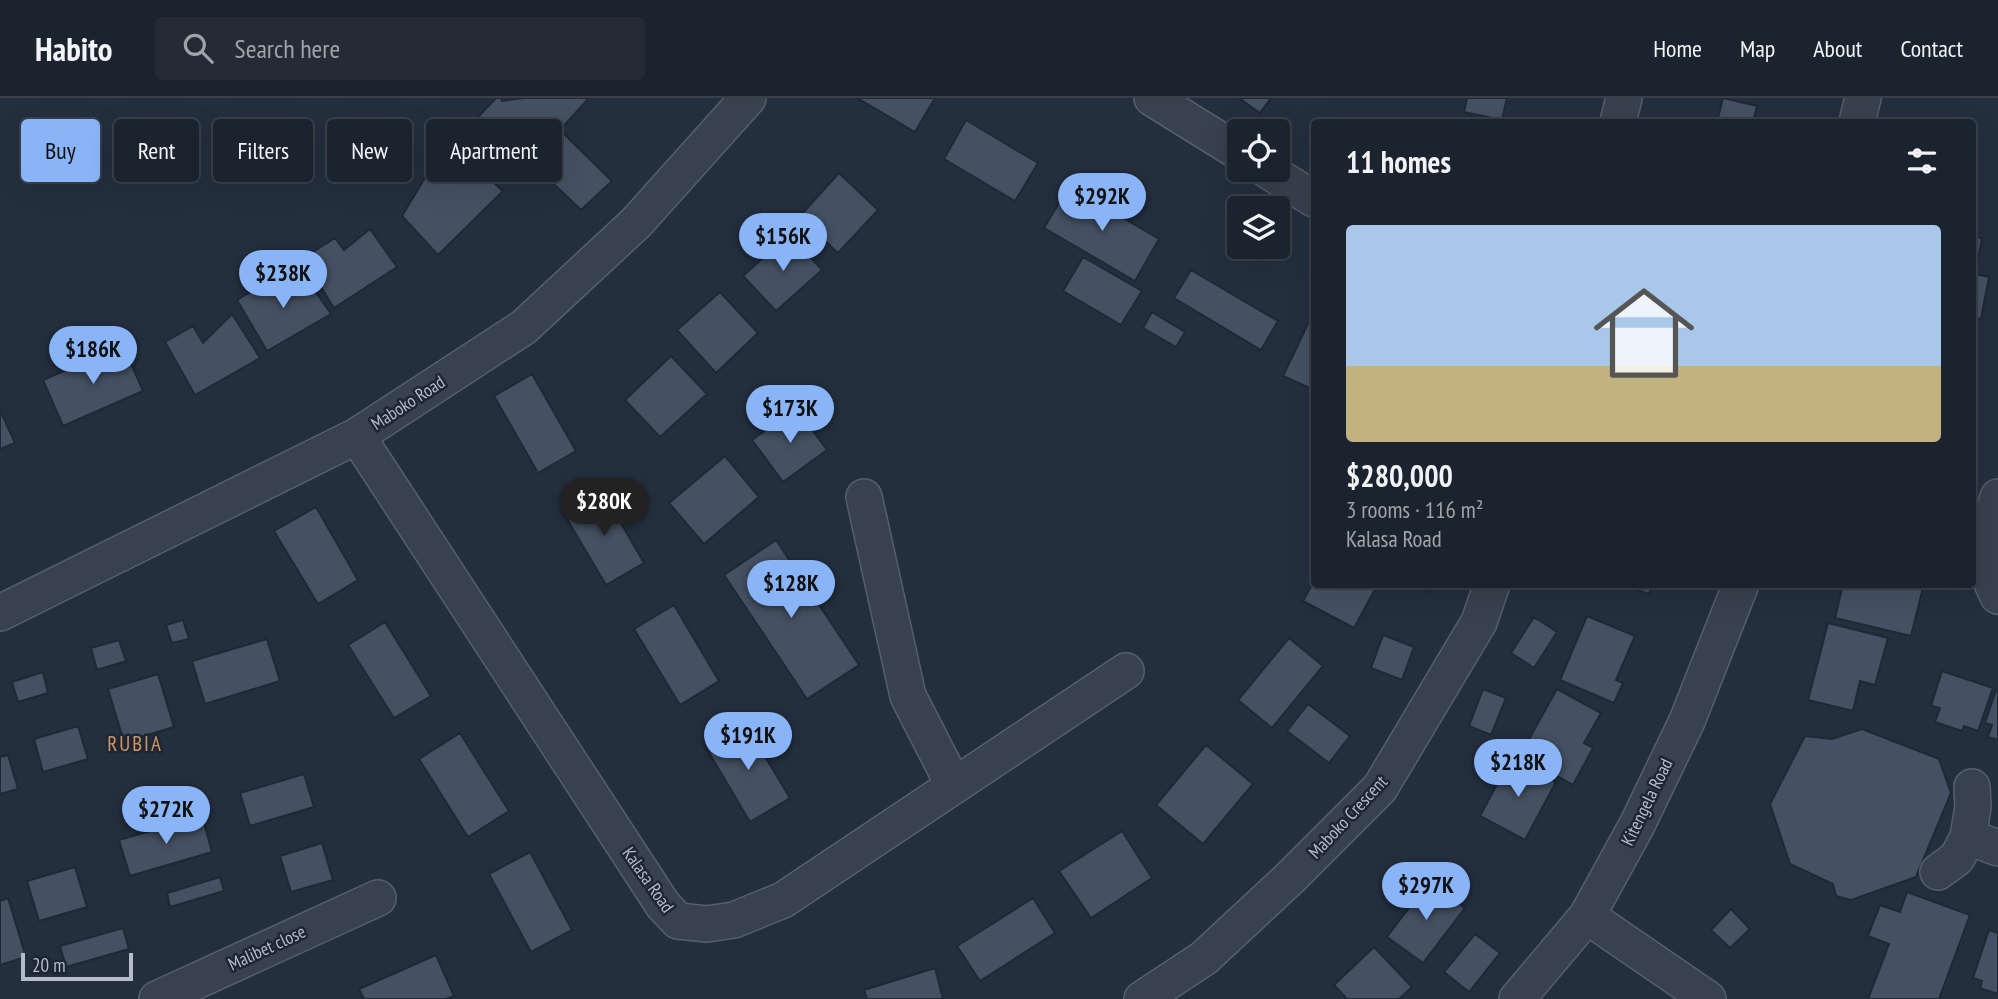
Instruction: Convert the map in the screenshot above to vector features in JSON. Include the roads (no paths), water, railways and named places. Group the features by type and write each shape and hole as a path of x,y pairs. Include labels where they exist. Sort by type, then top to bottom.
{"street":[{"name":"Maboko Road","path":"0,613 357,436 524,327 636,223 748,98"},
{"path":"1152,98 1227,145"},
{"path":"1619,119 1624,98"},
{"path":"1858,119 1863,98"},
{"path":"1286,182 1311,197"},
{"name":"Kalasa Road","path":"357,436 663,905 678,921 708,924 734,920 783,900 1126,671"},
{"path":"864,497 908,696 954,786"},
{"path":"1998,497 1985,548 1988,576 1998,596"},
{"name":"Maboko Crescent","path":"1142,999 1204,958 1290,878 1380,788 1479,622 1491,588"},
{"name":"Kitengela Road","path":"1517,999 1587,916 1637,825 1687,721 1739,588"},
{"path":"1938,872 1983,842 1973,807 1972,787"},
{"name":"Malibet close","path":"157,999 378,898"},
{"path":"1587,916 1708,999"}],"district":[{"name":"RUBIA","path":"135,744"}]}
